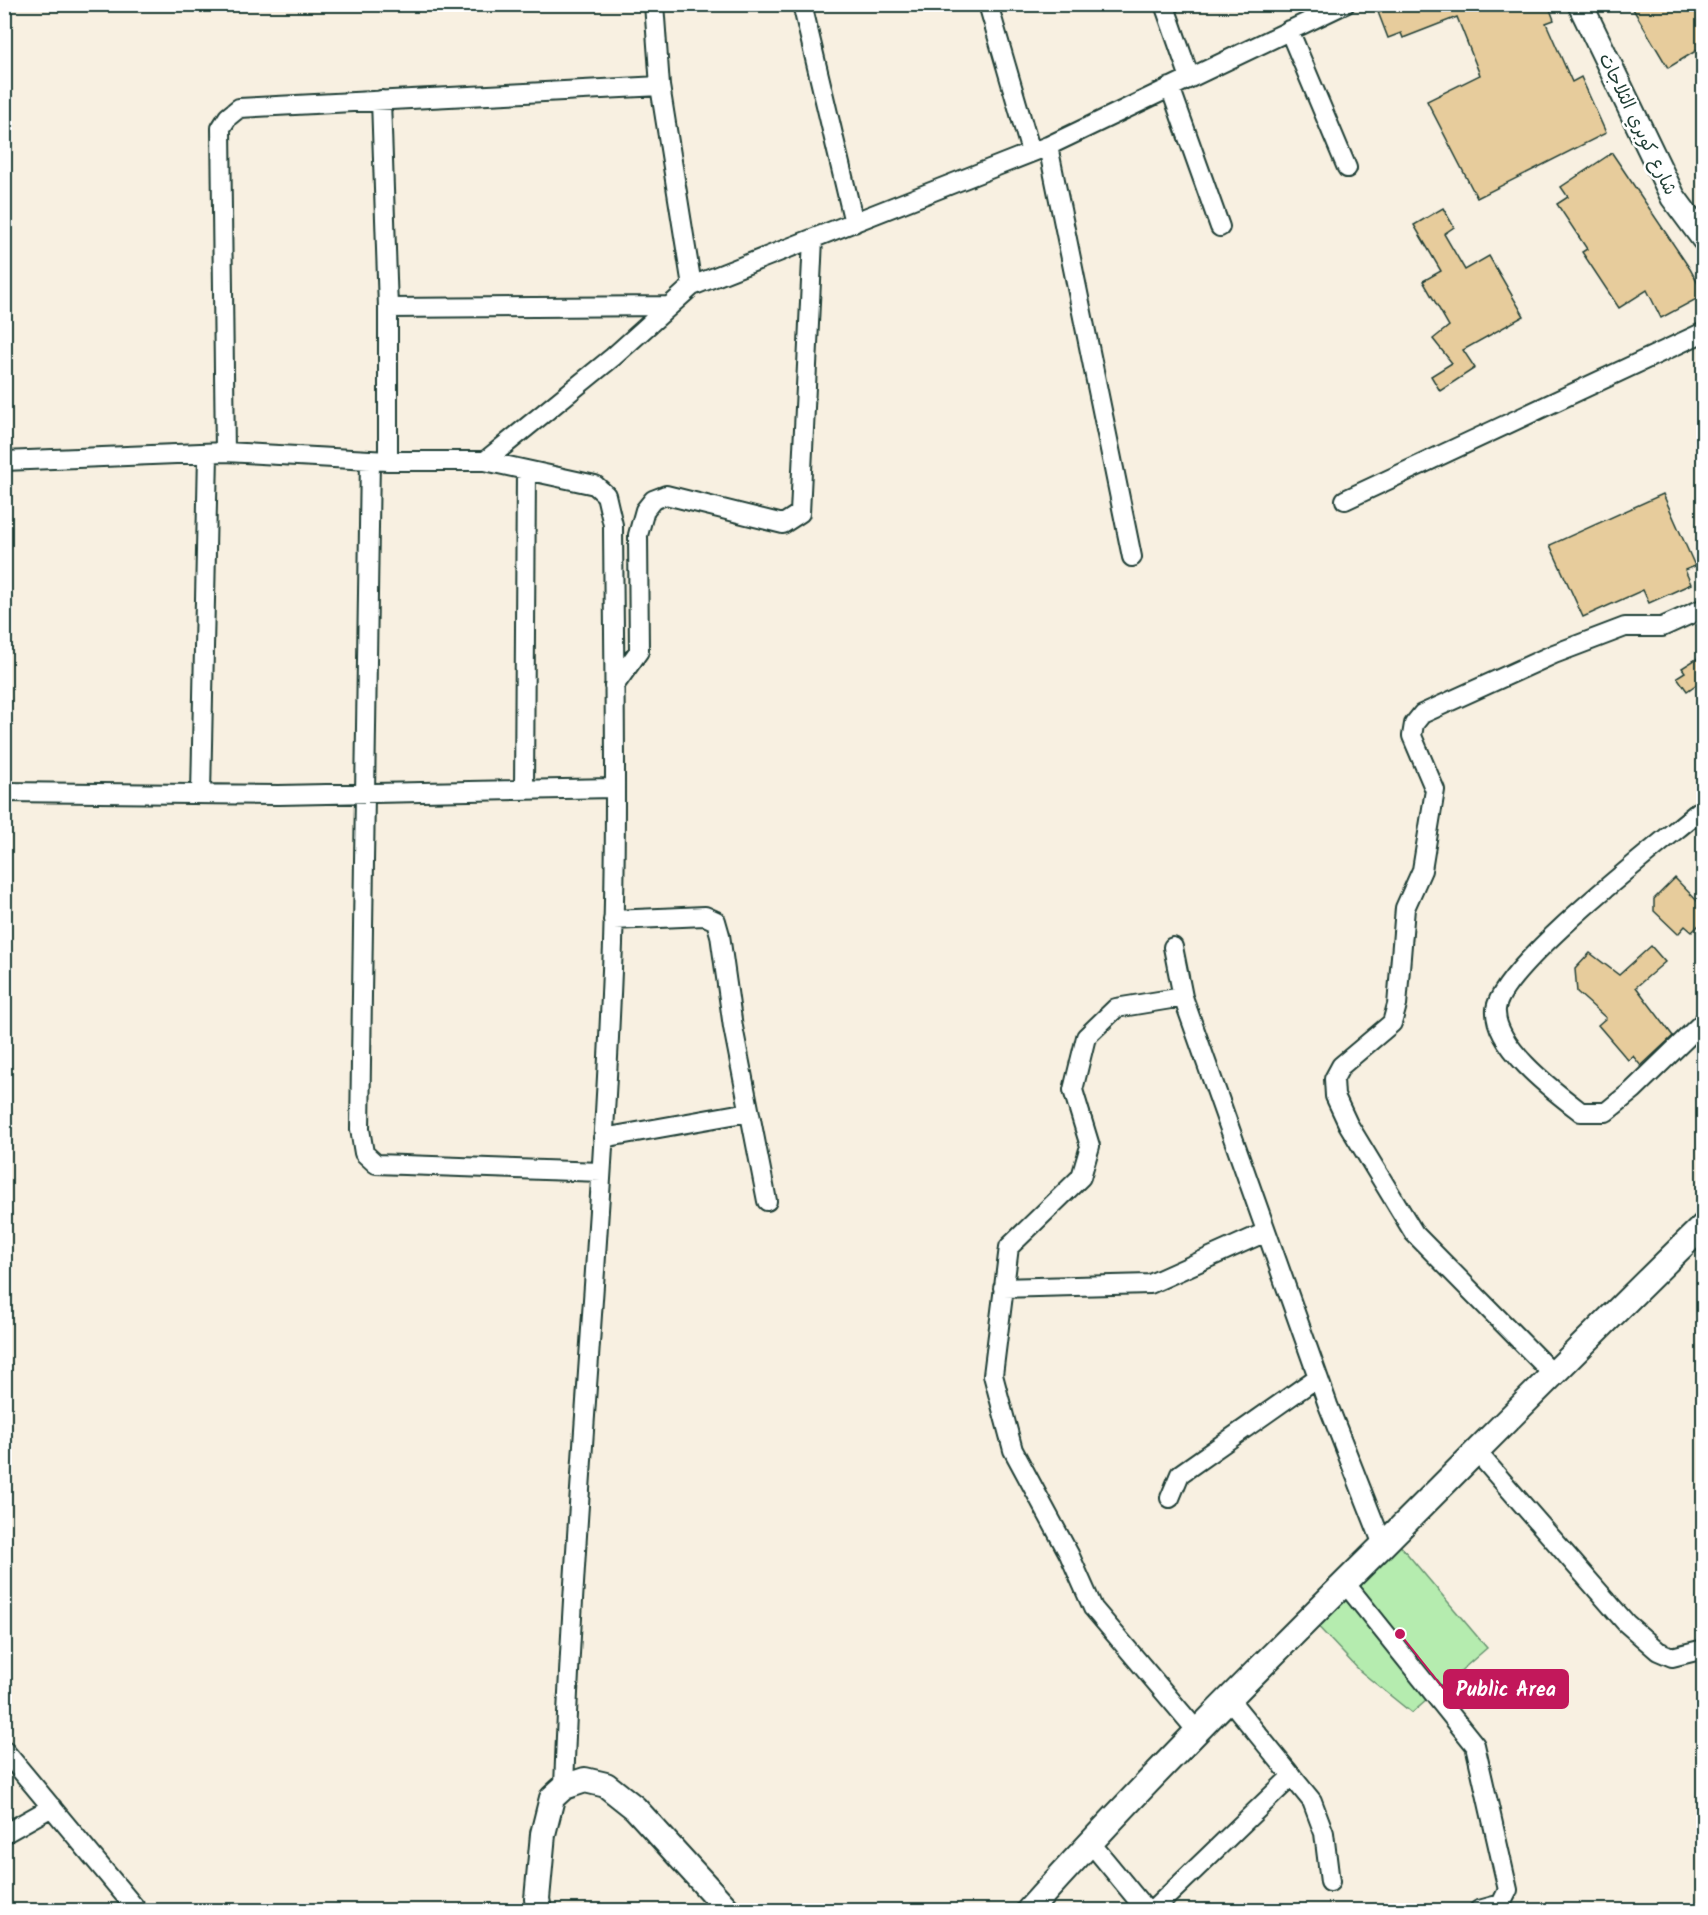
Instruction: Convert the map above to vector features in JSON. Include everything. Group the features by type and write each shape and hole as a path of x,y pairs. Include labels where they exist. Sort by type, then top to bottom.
{"street":[{"path":"654,4 660,86 692,286"},
{"path":"802,4 855,223"},
{"path":"988,4 1040,149 1132,557"},
{"path":"1164,4 1190,78"},
{"path":"485,461 613,357 692,286 1040,149 1345,4"},
{"name":"شارع كوبري الثلاجات","path":"1580,4 1673,197 1704,239"},
{"path":"1290,30 1347,168"},
{"path":"201,794 216,452 221,128 228,117 239,108 660,86"},
{"path":"1170,87 1220,226"},
{"path":"381,100 388,308 363,793 360,1128 364,1153 376,1164 601,1172"},
{"path":"614,686 639,651 638,535 645,510 653,500 666,495 783,524 800,513 813,239"},
{"path":"388,308 668,306"},
{"path":"1345,500 1704,333"},
{"path":"4,461 216,452 379,460 485,461 595,485 606,495 613,525 613,920 601,1172 568,1653 564,1787"},
{"path":"524,790 526,470"},
{"path":"1552,1373 1414,1233 1348,1124 1335,1096 1334,1079 1341,1066 1392,1023 1397,1005 1405,908 1422,870 1435,790 1412,736 1414,724 1422,714 1554,654 1625,627 1662,627 1704,608"},
{"path":"4,792 363,793 614,788"},
{"path":"1704,807 1535,951 1504,987 1496,1010 1503,1038 1544,1083 1581,1112 1606,1112 1633,1090 1704,1021"},
{"path":"613,920 705,916 716,921 767,1201"},
{"path":"1173,947 1183,997 1318,1377 1383,1545"},
{"path":"1183,997 1116,1008 1086,1038 1073,1090 1090,1146 1081,1177 1009,1247 1002,1288 993,1375 1013,1449 1069,1554 1093,1608 1197,1731"},
{"path":"603,1138 749,1112"},
{"path":"1029,1911 1090,1842 1197,1731 1552,1373 1704,1225"},
{"path":"1002,1288 1150,1284 1266,1232"},
{"path":"1170,1498 1180,1474 1318,1377"},
{"path":"1476,1451 1626,1623 1658,1651 1672,1658 1704,1649"},
{"path":"1345,1583 1475,1745 1508,1890 1501,1904 1479,1911"},
{"path":"1229,1699 1312,1801 1324,1833 1330,1882"},
{"path":"4,1750 137,1911"},
{"path":"1153,1911 1292,1776"},
{"path":"541,1907 543,1834 552,1798 564,1787 585,1780 606,1785 635,1808 728,1911"},
{"path":"4,1834 52,1807"},
{"path":"1090,1842 1146,1911"}],"green space":[{"path":"1398,1543 1487,1648 1412,1713 1360,1671 1312,1620"}],"building":[{"path":"1396,4 1548,4 1554,20 1546,23 1572,82 1581,77 1606,133 1477,198 1427,101 1480,75 1457,17 1403,38 1401,33 1388,38 1378,12"},
{"path":"1641,4 1704,4 1704,46 1668,68 1633,9"},
{"path":"1612,153 1690,269 1704,295 1661,318 1647,290 1619,308 1582,252 1587,249 1557,204 1568,197 1561,187"},
{"path":"1443,208 1454,227 1444,234 1465,270 1489,256 1524,316 1463,350 1475,368 1440,391 1431,376 1452,363 1433,339 1449,326 1423,281 1441,271 1414,225"},
{"path":"1663,494 1695,566 1685,570 1691,584 1649,603 1643,590 1583,617 1550,545"},
{"path":"1704,654 1704,679 1687,691 1677,677 1685,672 1682,668"},
{"path":"1675,878 1701,905 1699,908 1704,913 1704,920 1692,932 1685,926 1678,934 1654,911 1654,899"},
{"path":"1651,946 1665,962 1636,987 1673,1036 1641,1066 1633,1056 1628,1060 1598,1025 1606,1018 1577,992 1575,969 1590,953 1619,975"}],"place":[{"name":"Public Area","path":"1400,1634"}]}
